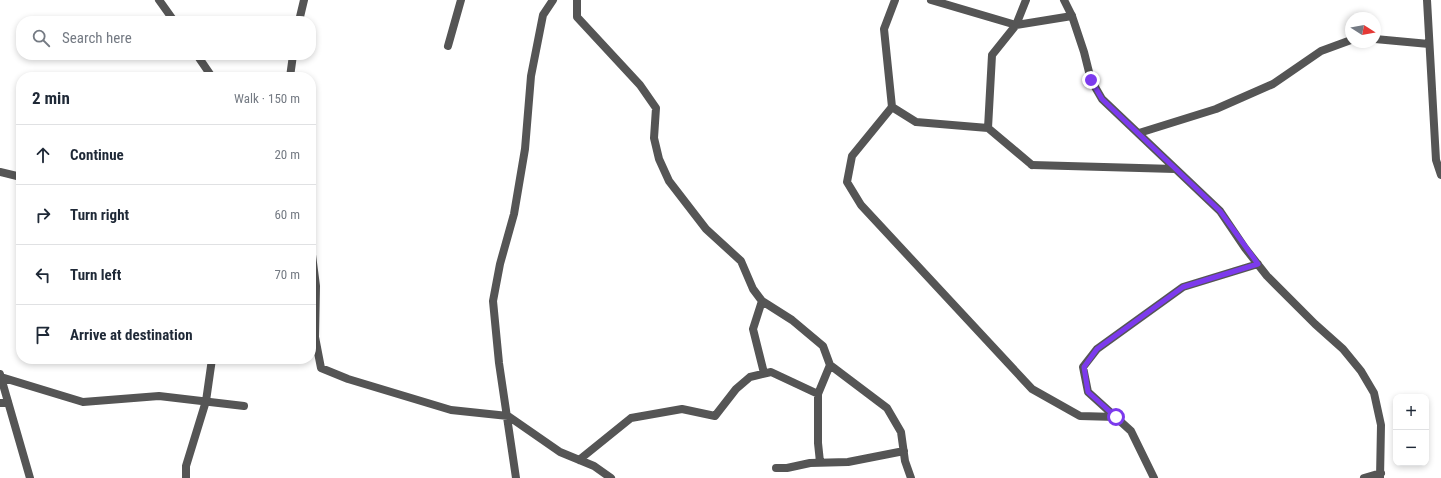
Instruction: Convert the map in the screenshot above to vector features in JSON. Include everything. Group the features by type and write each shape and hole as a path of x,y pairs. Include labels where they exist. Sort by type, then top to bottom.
{"street":[{"path":"159,0 170,16"},
{"path":"300,16 304,0"},
{"path":"448,46 461,0"},
{"path":"516,478 499,363 493,301 500,264 514,214 525,149 532,76 543,16 553,0"},
{"path":"577,0 576,16 640,85 656,108 654,138 659,159 669,181 706,229 741,262 753,289 762,300 792,320 823,346 830,365 887,408 901,432 911,478"},
{"path":"895,0 884,29 892,107 852,156 847,182 861,205 1032,389 1080,416 1116,417"},
{"path":"932,0 1016,25 1072,16"},
{"path":"988,128 992,55 1016,25 1026,0"},
{"path":"1064,0 1072,16 1084,52 1091,80 1102,99 1220,211 1258,264 1288,297 1343,349 1361,371 1374,393 1381,425 1380,476 1364,478"},
{"path":"1427,0 1429,44 1435,109 1436,160 1441,175"},
{"path":"1381,40 1429,44"},
{"path":"1139,133 1216,110 1273,84 1322,51 1345,42"},
{"path":"201,60 209,72"},
{"path":"291,72 292,60"},
{"path":"892,107 916,122 988,128 1032,165 1175,169"},
{"path":"0,172 16,176"},
{"path":"1154,478 1131,431 1088,392 1084,367 1097,349 1183,287 1258,264"},
{"path":"762,300 753,329 764,373"},
{"path":"316,342 321,368 348,380 452,410 508,416 560,452 594,466 611,478"},
{"path":"186,478 186,466 206,401 211,364"},
{"path":"820,462 818,443 818,394 830,365"},
{"path":"579,460 631,418 682,409 715,416 741,385 750,377 764,373 771,372 818,394"},
{"path":"30,478 4,403 0,375 84,402 159,396 244,406"},
{"path":"776,468 787,468 810,462 848,462 904,451"}],"route":[{"path":"1091,80 1102,99 1220,211 1245,248 1258,264 1183,287 1097,349 1084,367 1088,392 1116,417"}]}
